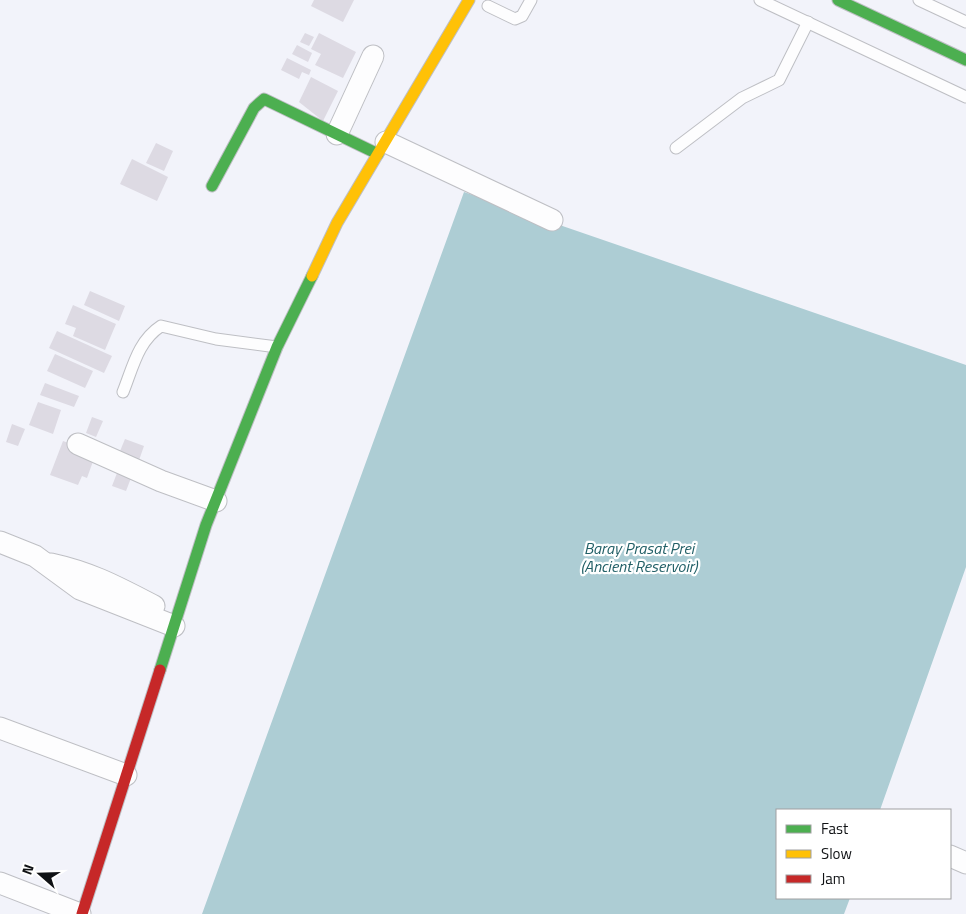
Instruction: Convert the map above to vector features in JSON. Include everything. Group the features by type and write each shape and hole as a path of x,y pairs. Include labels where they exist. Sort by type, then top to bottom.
{"street":[{"path":"0,883 81,914 175,621 216,501 277,347 337,223 469,0"},
{"path":"838,0 966,60"},
{"path":"336,134 373,56"},
{"path":"212,186 254,108 264,99 336,134 382,148 552,220"},
{"path":"78,444 153,477 216,501"},
{"path":"0,542 46,563 80,589 175,621"},
{"path":"0,728 126,775"},
{"path":"951,856 966,862"}],"lane":[{"path":"488,6 515,18 522,16 531,0"},
{"path":"760,0 966,97"},
{"path":"919,0 966,22"},
{"path":"676,148 742,98 778,80 808,22"},
{"path":"123,392 141,345 149,334 161,326 216,339 277,347"}],"water":[{"name":"Baray Prasat Prei (Ancient Reservoir)","path":"464,192 966,365 966,567 880,809 776,809 776,899 850,899 844,914 202,914"}],"building":[{"path":"314,0 354,0 343,22 311,6"},
{"path":"305,33 314,37 309,46 300,42"},
{"path":"319,33 356,52 343,78 315,65 321,54 311,49"},
{"path":"297,45 312,53 308,62 292,54"},
{"path":"287,58 311,70 309,75 302,72 299,79 281,70"},
{"path":"311,77 338,91 323,121 299,102"},
{"path":"156,143 173,151 164,171 146,163"},
{"path":"132,159 168,177 157,201 120,184"},
{"path":"90,291 125,306 119,321 84,305"},
{"path":"73,305 116,324 105,350 73,336 76,328 65,324"},
{"path":"57,331 112,356 104,373 49,348"},
{"path":"55,354 93,371 85,388 47,371"},
{"path":"45,383 79,396 74,407 40,395"},
{"path":"38,402 61,410 53,434 29,425"},
{"path":"92,417 103,421 96,437 86,433"},
{"path":"12,424 25,429 18,446 6,442"},
{"path":"125,439 144,446 138,463 118,456"},
{"path":"63,441 96,453 87,478 82,476 78,485 50,475"},
{"path":"117,473 131,478 126,491 112,486"}],"traffic: fast":[{"path":"838,0 966,60"},
{"path":"212,186 254,108 264,99 378,154"},
{"path":"160,670 206,525 277,347 312,276"}],"traffic: slow":[{"path":"312,276 337,223 469,0"}],"traffic: jam":[{"path":"82,914 160,670"}]}
